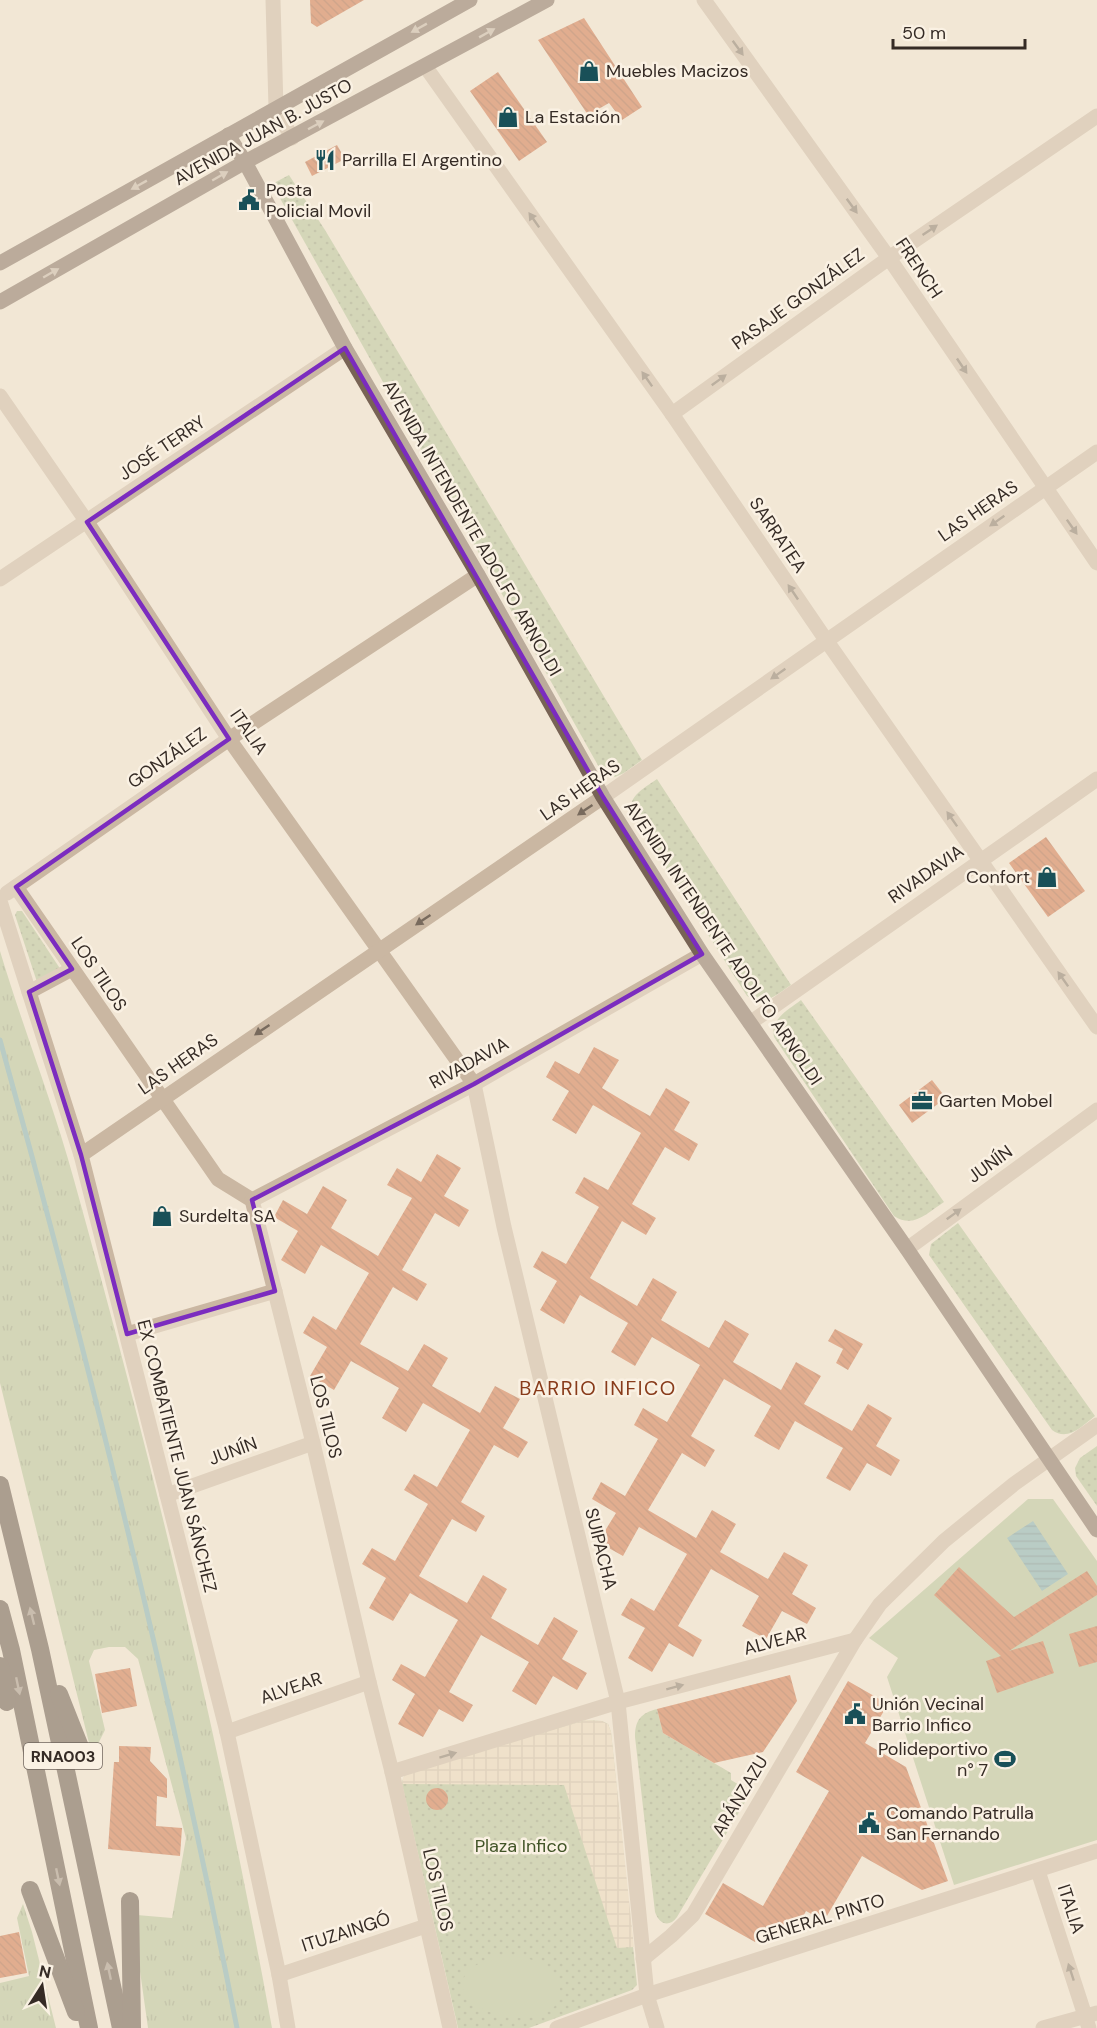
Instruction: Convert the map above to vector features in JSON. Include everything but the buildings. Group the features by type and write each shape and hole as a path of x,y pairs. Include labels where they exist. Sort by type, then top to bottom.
{"highway":[{"name":"RNA003","path":"0,1485 40,1649 121,2028"},
{"name":"RNA003","path":"0,1609 11,1650 89,2028"},
{"path":"40,1649 84,1756"},
{"path":"0,1666 7,1702"},
{"path":"30,1890 82,2028"},
{"path":"130,1902 132,2028"}],"main road":[{"name":"AVENIDA JUAN B. JUSTO","path":"0,263 470,0"},
{"name":"AVENIDA JUAN B. JUSTO","path":"0,302 245,162 547,0"},
{"name":"AVENIDA INTENDENTE ADOLFO ARNOLDI","path":"228,135 245,162 345,348 478,575 603,798 702,954 907,1249 1097,1530"}],"street":[{"path":"273,0 276,108 292,138"},
{"name":"FRENCH","path":"704,0 889,258 1097,563"},
{"name":"SARRATEA","path":"425,66 672,414 826,640 1097,1027"},
{"name":"PASAJE GONZÁLEZ","path":"672,414 889,258 1097,116"},
{"name":"JOSÉ TERRY","path":"0,579 345,348"},
{"name":"ITALIA","path":"0,396 87,522 229,739 474,1084"},
{"name":"LAS HERAS","path":"81,1155 603,798 1097,452"},
{"name":"GONZÁLEZ","path":"0,900 229,739 478,575"},
{"name":"RIVADAVIA","path":"750,1023 1097,779"},
{"name":"LOS TILOS","path":"16,887 218,1179 252,1200 392,1772 450,2028"},
{"name":"EX COMBATIENTE JUAN SÁNCHEZ","path":"0,900 81,1155 127,1334 227,1732 279,1975 288,2028"},
{"name":"RIVADAVIA","path":"252,1200 474,1084 702,954"},
{"path":"29,992 72,969"},
{"name":"SUIPACHA","path":"474,1084 504,1227 618,1702 647,1995 657,2028"},
{"name":"JUNÍN","path":"907,1249 1097,1110"},
{"path":"127,1334 275,1291"},
{"path":"855,1640 880,1604 944,1541 1014,1484 1097,1425"},
{"name":"JUNÍN","path":"167,1495 313,1443"},
{"name":"ALVEAR","path":"392,1772 618,1702 855,1640"},
{"name":"ARÁNZAZU","path":"643,1959 693,1915 855,1640"},
{"name":"ALVEAR","path":"227,1732 369,1682"},
{"name":"GENERAL PINTO","path":"557,2028 647,1995 1097,1851"},
{"name":"ITALIA","path":"1038,1871 1090,2019"},
{"name":"ITUZAINGÓ","path":"279,1975 426,1926"},
{"path":"1043,2028 1090,2019"}],"highlighted area":[{"path":"345,348 603,797 702,954 474,1084 252,1200 275,1291 127,1334 81,1155 29,992 72,969 16,887 229,739 87,522"}],"green space":[{"path":"289,175 325,230 642,760 624,773 615,777 600,769 272,184"},
{"path":"657,779 791,985 775,996 759,1000 747,996 631,813 632,801 635,797"},
{"path":"17,911 22,911 61,970 37,982 15,915"},
{"path":"0,951 66,1151 131,1390 207,1708 272,2028 148,2028 137,1950 137,1915 172,1918 186,1838 138,1659 125,1647 94,1650 89,1661 105,1730 95,1750 90,1747 0,1383"},
{"path":"801,1000 944,1202 926,1215 907,1221 894,1216 774,1037 773,1031 777,1020"},
{"path":"958,1223 1095,1416 1075,1431 1064,1434 1052,1430 929,1255 931,1244"},
{"path":"1097,1446 1097,1506 1076,1476 1075,1468 1080,1458"},
{"name":"Polideportivo n° 7","path":"1028,1499 1053,1499 1097,1561 1097,1840 954,1885 887,1677 898,1658 869,1638"},
{"path":"657,1709 663,1733 731,1773 731,1780 751,1792 677,1917 671,1923 662,1922 655,1912 635,1737 636,1726 640,1718"},
{"name":"Plaza Infico","path":"586,1720 602,1721 608,1724 611,1732 637,1985 632,1990 529,2028 458,2028 402,1784 403,1779 414,1770"},
{"path":"23,1904 56,2028 0,2028 0,1983 29,1976 17,1918"},
{"path":"498,1956 529,1959 547,1969 554,1976 560,1991 555,2006 537,2016 518,2018 499,2015 482,2008 470,1999 463,1988 464,1977 475,1966"}],"shaded area":[{"path":"586,1720 602,1721 608,1724 611,1732 634,1947 617,1948 564,1785 402,1784 407,1773 414,1770"}],"water":[{"path":"1033,1521 1068,1574 1042,1591 1007,1538"}],"waterway":[{"path":"0,1040 34,1162 128,1531 185,1779 237,2028"}],"place":[{"name":"Muebles Macizos","path":"589,71"},
{"name":"La Estación","path":"508,117"},
{"name":"Parrilla El Argentino","path":"325,160"},
{"name":"Posta Policial Movil","path":"249,200"},
{"name":"Confort","path":"1047,877"},
{"name":"Garten Mobel","path":"922,1101"},
{"name":"Surdelta SA","path":"162,1216"},
{"name":"Unión Vecinal Barrio Infico","path":"855,1714"},
{"name":"Polideportivo n° 7","path":"1005,1759"},
{"name":"Comando Patrulla San Fernando","path":"869,1823"}],"district":[{"name":"BARRIO INFICO","path":"598,1388"}]}
